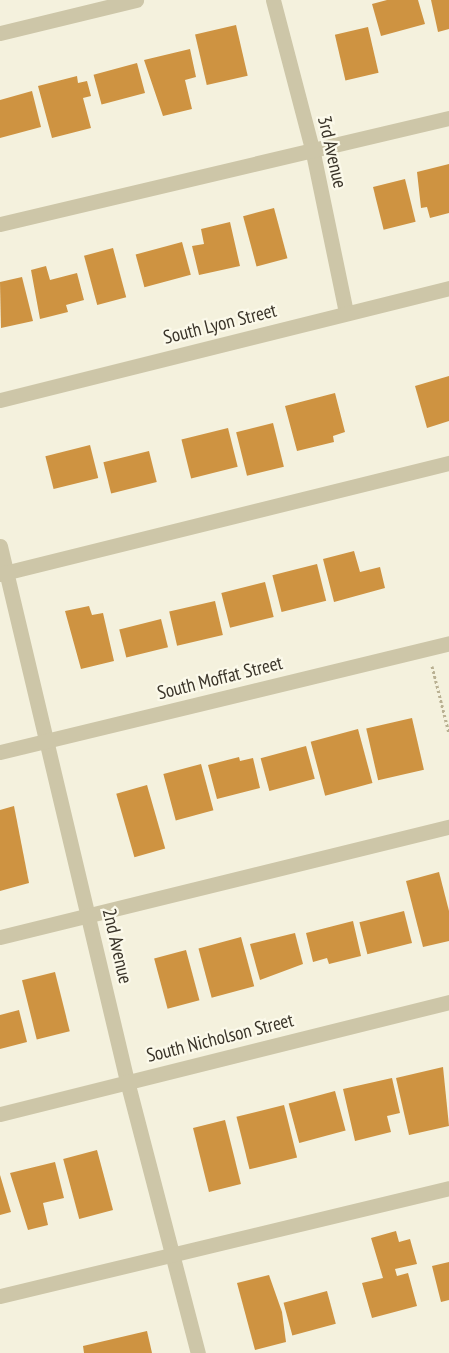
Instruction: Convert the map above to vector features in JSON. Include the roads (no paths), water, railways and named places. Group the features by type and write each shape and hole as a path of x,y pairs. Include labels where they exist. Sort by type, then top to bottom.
{"street":[{"path":"0,33 136,0"},
{"name":"3rd Avenue","path":"273,0 313,152 346,313"},
{"path":"0,224 313,152 449,118"},
{"name":"South Lyon Street","path":"0,400 449,288"},
{"path":"3,574 449,462"},
{"name":"2nd Avenue","path":"0,546 3,574 48,740 127,1081 174,1254 198,1353"},
{"name":"South Moffat Street","path":"0,752 449,643"},
{"path":"0,937 449,827"},
{"name":"South Nicholson Street","path":"0,1114 449,1002"},
{"path":"0,1296 449,1188"}]}
